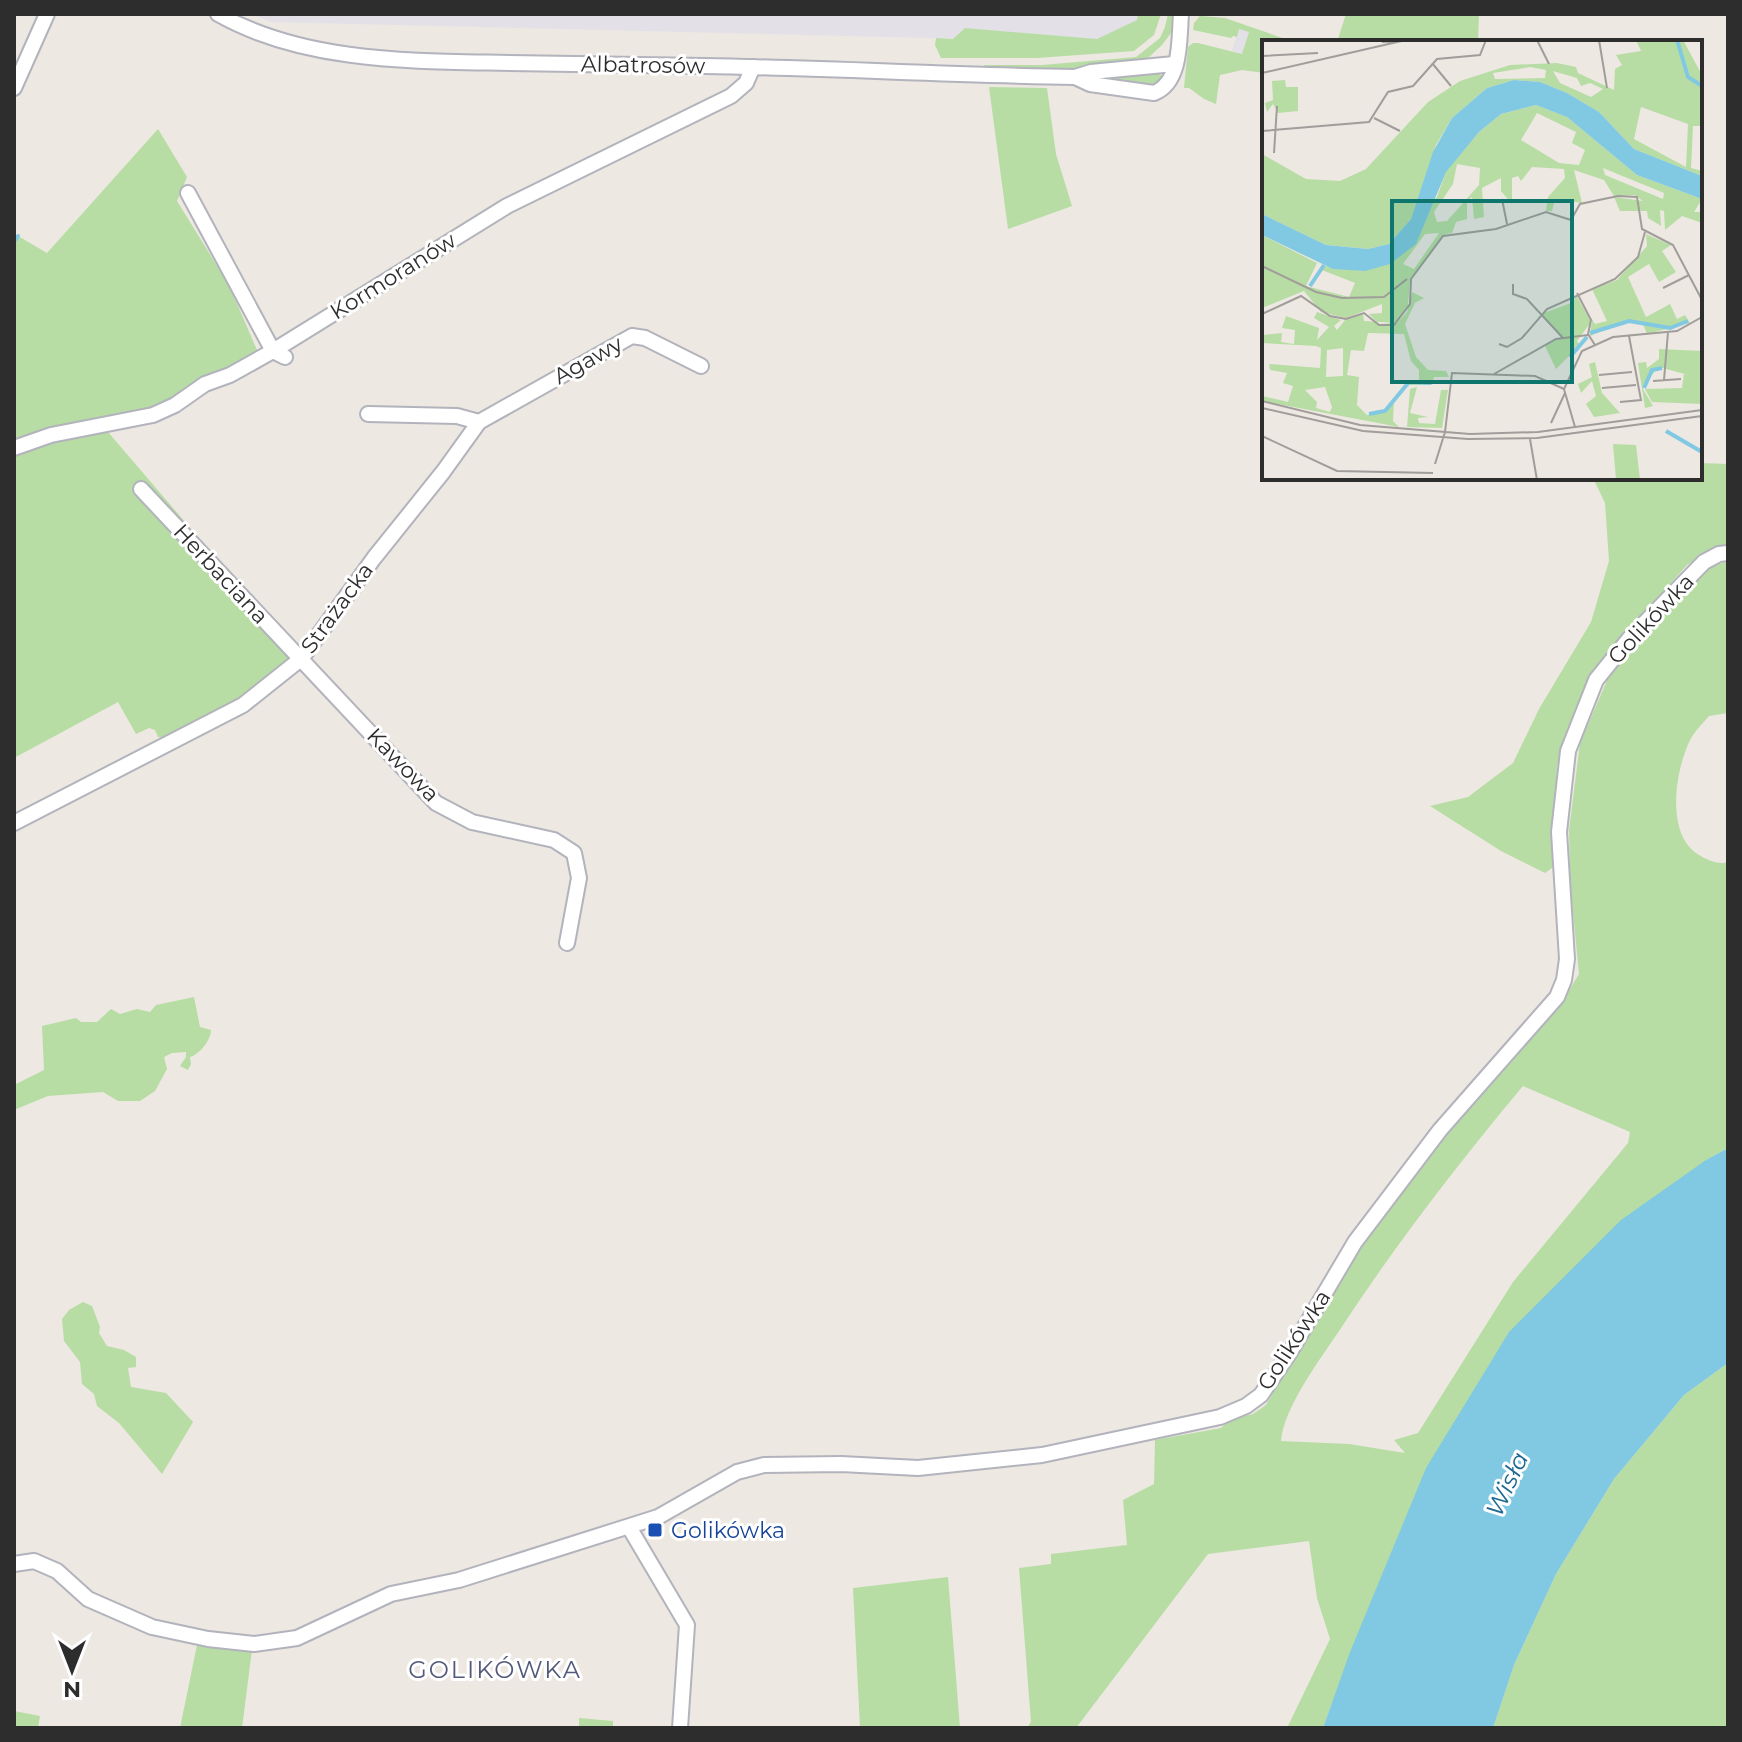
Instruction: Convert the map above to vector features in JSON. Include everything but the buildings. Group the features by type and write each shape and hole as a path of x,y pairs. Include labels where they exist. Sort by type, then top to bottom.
{"street":[{"path":"14,88 47,14"},
{"name":"Albatrosów","path":"218,14 295,43 371,56 437,61 1075,77 1091,72 1173,71"},
{"path":"1173,71 1181,14"},
{"name":"Kormoranów","path":"14,448 51,435 153,415 175,405 205,384 279,354 507,206 731,96 746,83 753,67"},
{"name":"Albatrosów","path":"1075,77 1090,84 1154,93 1162,90 1173,71"},
{"path":"188,193 279,354"},
{"name":"Agawy","path":"479,422 632,336 645,338 701,366"},
{"path":"368,414 457,416 479,422"},
{"name":"Strażacka","path":"14,823 243,705 302,658 479,422"},
{"name":"Herbaciana","path":"141,489 302,658"},
{"name":"Golikówka","path":"14,1564 34,1561 57,1571 88,1599 152,1627 208,1639 254,1644 297,1638 391,1594 459,1580 658,1517 737,1472 764,1465 841,1464 918,1468 1042,1455 1220,1417 1246,1406 1261,1395 1355,1242 1440,1130 1557,997 1564,980 1567,959 1559,832 1568,751 1596,680 1629,639 1704,562 1728,553"},
{"name":"Kawowa","path":"302,658 436,803 472,822 554,840 574,853 579,878 567,943"},
{"path":"629,1527 687,1625 680,1728"}],"shaded area":[{"path":"252,14 1143,14 1134,43 271,22"},
{"path":"1239,28 1250,32 1242,54 1232,51"}],"green space":[{"path":"1138,14 1161,14 1154,35 1134,51 1037,58 941,58 935,45 936,38 953,39 965,28 1097,39 1137,20"},
{"path":"1168,14 1175,14 1171,33 1148,58 1132,64 1047,71 985,69 984,65 1042,65 1136,57 1160,38"},
{"path":"1346,14 1479,14 1478,40 1338,40"},
{"path":"1200,16 1225,18 1288,40 1262,40 1262,73 1242,70 1220,75 1216,104 1184,88 1188,47 1198,43 1242,54 1249,32 1239,29 1237,37 1231,38 1193,30"},
{"path":"1155,72 1164,79 1156,85 1091,79 1092,77"},
{"path":"989,87 1047,88 1056,154 1072,206 1008,229"},
{"path":"158,129 187,177 177,201 229,285 257,350 233,370 148,412 14,444 14,241 18,236 47,253"},
{"path":"108,432 298,654 218,713 166,738 158,737 155,730 149,728 136,734 118,702 14,758 14,454 45,444"},
{"path":"1702,463 1728,464 1728,548 1687,565 1591,676 1557,765 1552,868 1545,873 1501,851 1430,806 1468,797 1513,763 1539,709 1591,622 1609,561 1605,503 1594,480 1702,480"},
{"path":"1728,561 1728,713 1709,716 1690,740 1680,768 1676,802 1681,833 1688,846 1709,860 1728,862 1728,1148 1706,1160 1332,1703 1323,1728 1287,1728 1330,1639 1317,1598 1309,1541 1208,1554 1076,1728 1027,1728 1031,1722 1019,1568 1051,1564 1051,1554 1127,1545 1123,1500 1154,1484 1155,1440 1221,1428 1231,1419 1253,1414 1266,1405 1354,1256 1439,1144 1561,1004 1579,974 1570,882 1569,830 1580,743 1609,676 1644,634 1711,567","holes":["1523,1086 1630,1132 1628,1143 1513,1282 1418,1433 1394,1440 1405,1453 1349,1444 1281,1441 1288,1414 1303,1386 1359,1302 1426,1207"]},
{"path":"194,997 200,1027 211,1030 209,1038 201,1050 190,1057 188,1070 180,1066 186,1052 164,1057 167,1069 155,1091 140,1101 118,1101 103,1092 48,1096 14,1110 14,1085 44,1070 42,1026 76,1018 81,1022 97,1022 111,1009 120,1014 137,1009 150,1012 156,1005"},
{"path":"83,1302 92,1306 100,1327 99,1333 107,1346 136,1357 136,1367 128,1368 131,1387 166,1393 193,1422 162,1474 119,1423 97,1406 94,1394 82,1384 80,1362 64,1341 62,1319 69,1310"},
{"path":"1728,1363 1728,1728 1493,1728 1514,1665 1556,1574 1614,1479 1684,1395"},
{"path":"948,1577 960,1728 860,1728 853,1588"},
{"path":"197,1645 252,1650 242,1728 180,1728"},
{"path":"14,1711 40,1716 38,1728 14,1728"},
{"path":"579,1718 613,1721 613,1728 579,1728"}],"water":[{"name":"Wisła","path":"1728,1148 1728,1363 1684,1395 1614,1479 1556,1574 1514,1665 1493,1728 1323,1728 1350,1652 1426,1468 1509,1332 1621,1220"}],"waterway":[{"path":"14,242 18,236"}],"place":[{"name":"Golikówka","path":"655,1530"}],"district":[{"name":"GOLIKÓWKA","path":"495,1669"}]}
